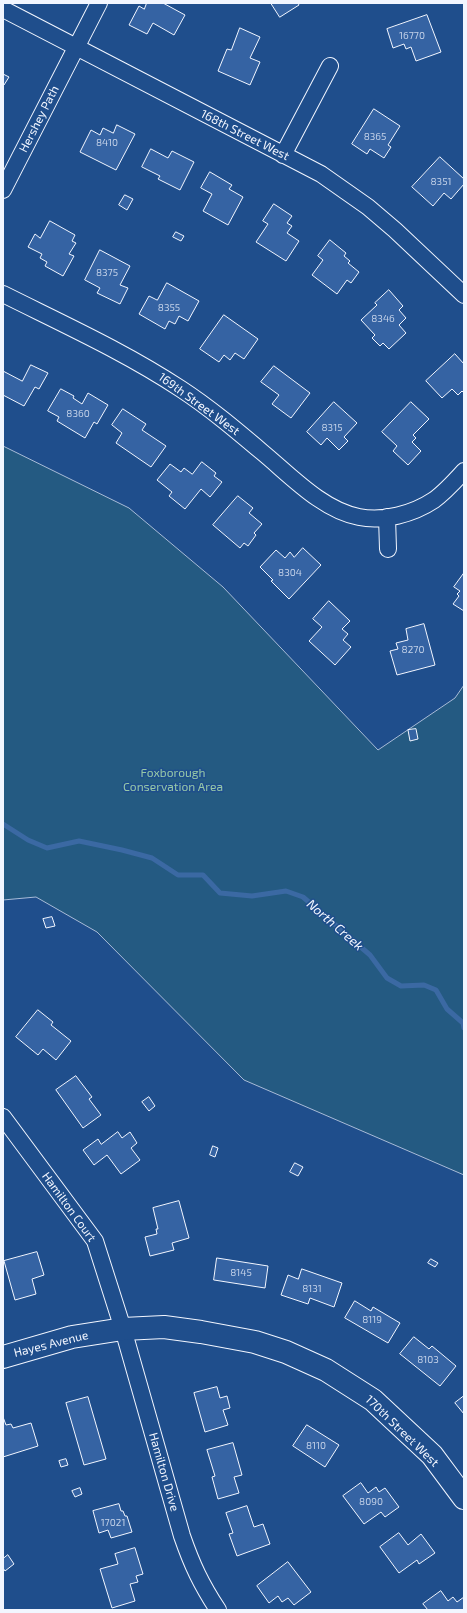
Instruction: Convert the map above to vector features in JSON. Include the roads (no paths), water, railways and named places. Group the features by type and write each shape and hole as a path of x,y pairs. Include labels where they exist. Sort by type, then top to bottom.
{"street":[{"name":"Hershey Path","path":"3,190 99,3"},
{"name":"168th Street West","path":"3,9 321,174 368,207 424,256 464,295"},
{"path":"283,155 330,66"},
{"name":"169th Street West","path":"3,294 145,367 182,390 222,419 326,505 358,517 375,519 393,517 417,509 434,500 464,471"},
{"path":"387,517 388,549"},
{"name":"Hamilton Court","path":"3,1117 95,1241 123,1329"},
{"name":"170th Street West","path":"123,1329 164,1327 202,1332 255,1342 286,1352 326,1370 373,1400 432,1455 464,1498"},
{"name":"Hayes Avenue","path":"3,1357 72,1337 123,1329"},
{"name":"Hamilton Drive","path":"123,1329 184,1542 193,1567 206,1592 218,1610"}],"waterway":[{"name":"North Creek","path":"3,824 28,840 47,848 79,841 152,858 178,875 203,875 220,893 252,896 286,891 303,897 370,955 387,978 401,986 424,985 436,990 447,1009 463,1023 464,1028"}],"park label":[{"name":"Foxborough Conservation Area","path":"173,780"}]}
